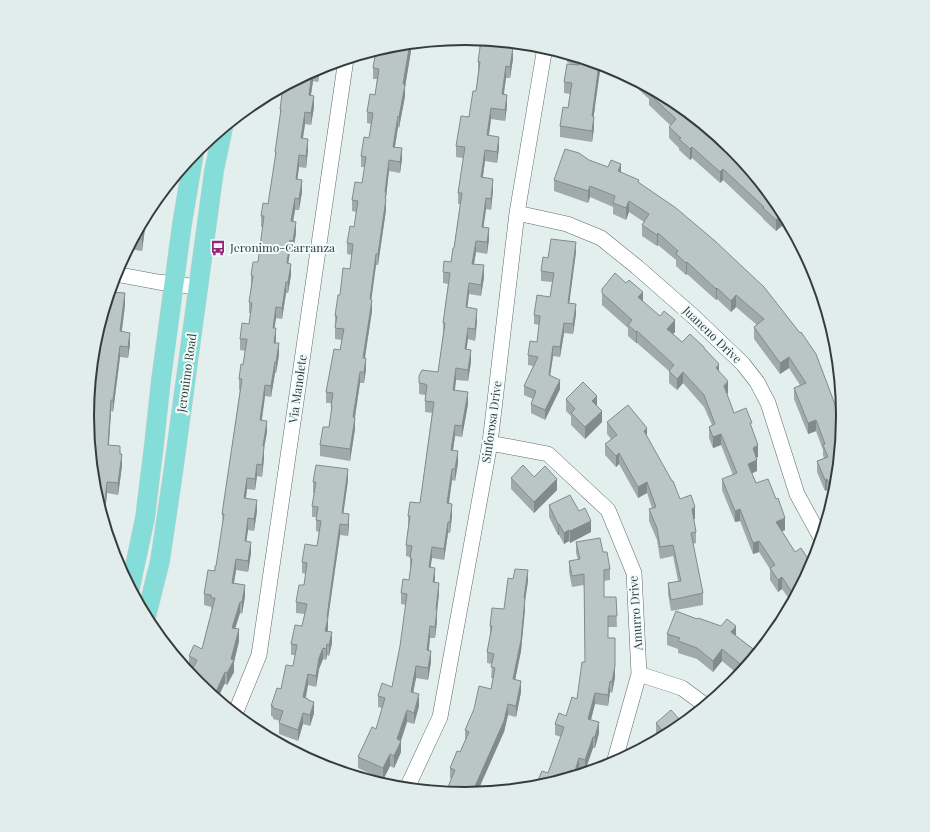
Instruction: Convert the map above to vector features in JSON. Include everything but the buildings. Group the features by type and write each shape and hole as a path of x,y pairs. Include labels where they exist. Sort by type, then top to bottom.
{"main road":[{"name":"Jeronimo Road","path":"148,608 160,561 214,171 221,136"},
{"name":"Jeronimo Road","path":"132,580 144,518 154,445 160,380 192,165"}],"street":[{"name":"Sinforosa Drive","path":"409,783 440,717 490,443 517,213 543,53"},
{"name":"Via Manolete","path":"237,709 259,655 345,65"},
{"name":"Juaneno Drive","path":"517,213 567,224 601,238 638,267 683,307 742,364 757,382 768,403 797,494 817,531"},
{"path":"122,275 198,287"},
{"name":"Amurro Drive","path":"490,443 548,454 608,510 634,573 640,674 616,755"},
{"path":"640,674 682,688 701,702"}],"place":[{"name":"Jeronimo-Carranza","path":"218,248"}]}
